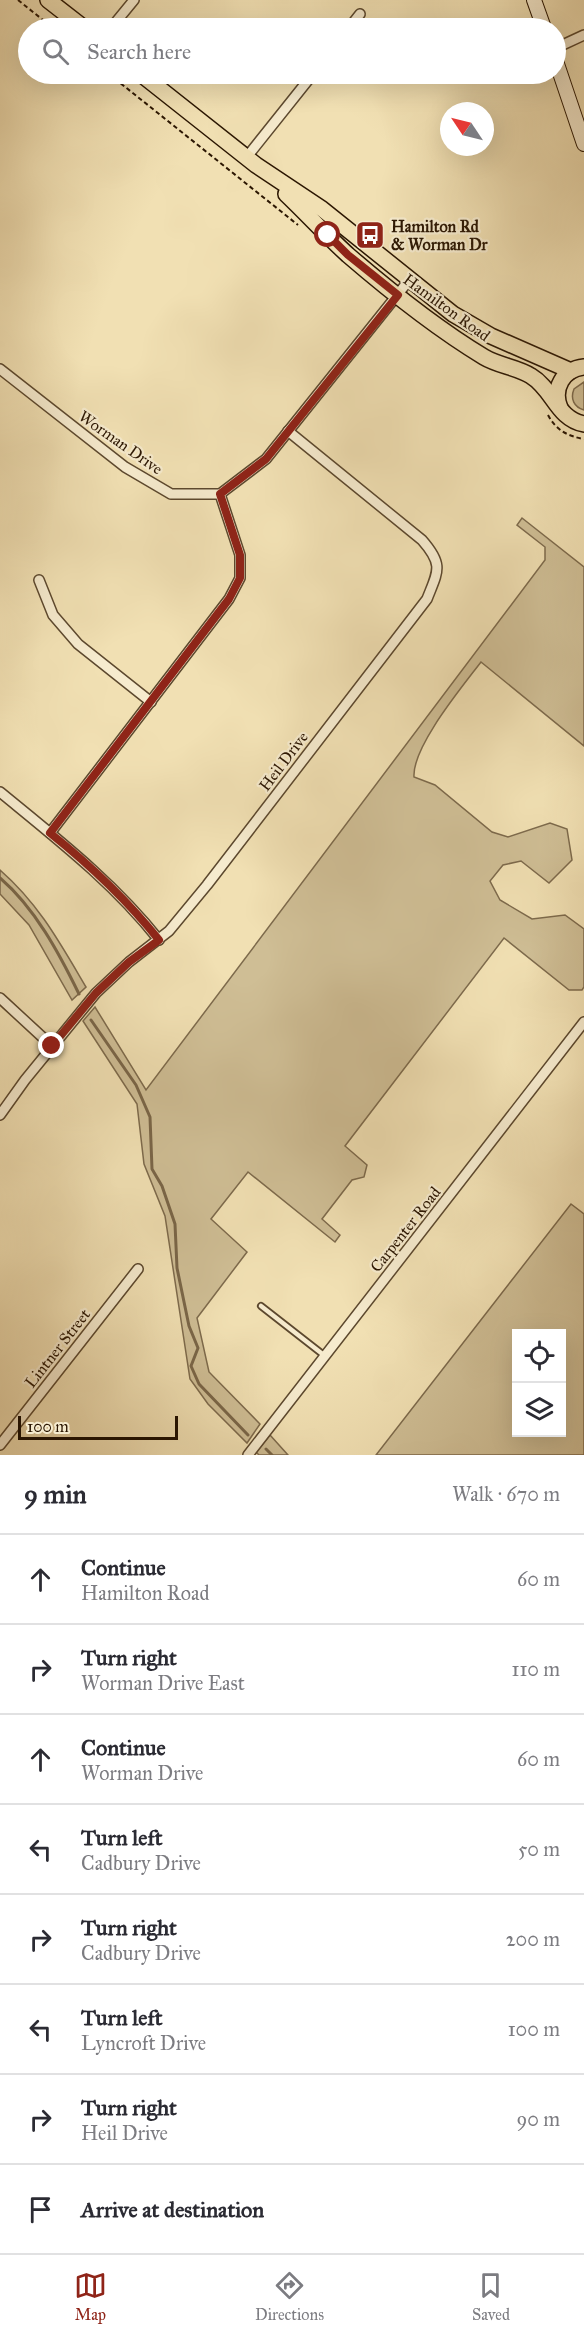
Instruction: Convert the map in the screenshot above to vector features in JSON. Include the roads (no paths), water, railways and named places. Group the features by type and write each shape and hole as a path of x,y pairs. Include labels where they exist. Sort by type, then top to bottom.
{"main road":[{"path":"48,0 71,18"},
{"path":"534,0 540,18"},
{"name":"Hamilton Road","path":"154,84 251,161 322,209 453,314 481,331 578,367"},
{"path":"564,84 581,126 584,144"},
{"name":"Hamilton Road","path":"251,161 348,255 398,295 444,330 471,347 531,369 546,380 552,391"},
{"path":"578,367 561,380 552,391 561,411 570,420 584,424"}],"street":[{"path":"119,18 134,0"},
{"path":"357,18 360,14"},
{"path":"566,43 584,35"},
{"path":"251,161 306,84"},
{"path":"50,833 229,599 240,578 240,555 220,494 266,459 410,279"},
{"name":"Worman Drive","path":"0,369 125,467 171,494 220,494"},
{"name":"Heil Drive","path":"0,1115 52,1046 96,993 129,962 159,940 207,885 427,599 438,571 434,554 422,540 288,431"},
{"path":"39,580 52,615 78,644 151,702"},
{"path":"0,792 111,886 159,940"},
{"path":"0,998 52,1046"},
{"name":"Carpenter Road","path":"248,1455 584,1022"},
{"name":"Lintner Street","path":"0,1445 138,1269"}],"lane":[{"path":"261,1306 325,1356"}],"waterway":[{"path":"0,878 35,917 79,994"},
{"path":"91,1020 136,1085 150,1117 152,1169 162,1186 175,1224 177,1268 189,1326 198,1348 191,1366 199,1384 248,1435"},
{"path":"266,1449 272,1455"}],"place":[{"name":"Hamilton Rd & Worman Dr","path":"370,235"}]}
